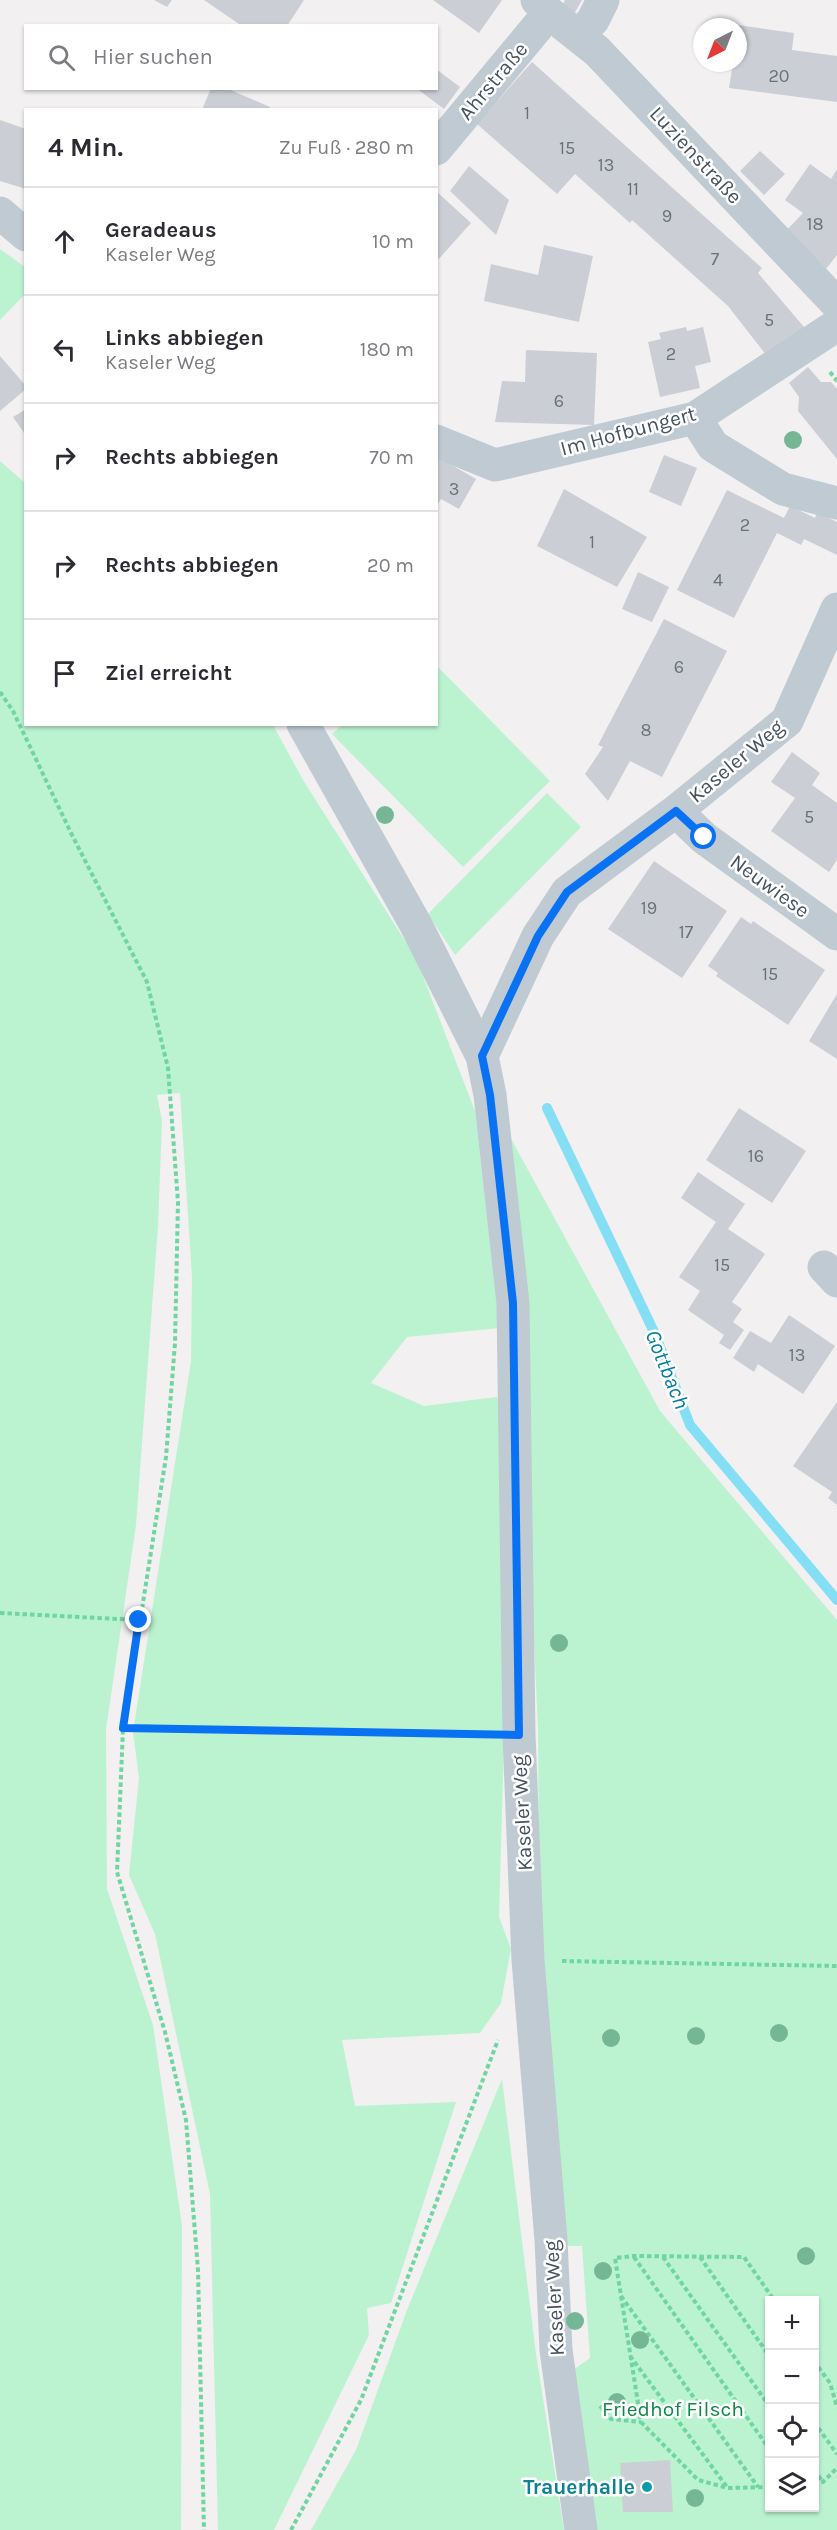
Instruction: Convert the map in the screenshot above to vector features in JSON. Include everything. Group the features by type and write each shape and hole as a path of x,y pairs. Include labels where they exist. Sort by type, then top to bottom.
{"street":[{"path":"579,36 593,20 603,0"},
{"name":"Luzienstraße","path":"543,7 597,51 837,304"},
{"name":"Ahrstraße","path":"438,146 543,7"},
{"path":"0,213 24,234"},
{"name":"Im Hofbungert","path":"438,442 495,465 695,418 837,325"},
{"path":"695,418 713,446 783,489 837,503"},
{"name":"Kaseler Weg","path":"581,2530 556,2350 551,2240 528,1960 519,1735 513,1303 490,1095 482,1056 538,936 567,892 676,811 788,721 837,609"},
{"path":"304,726 416,925 482,1056"},
{"name":"Kaseler Weg","path":"676,811 704,837"},
{"name":"Neuwiese","path":"704,837 837,934"}],"path":[{"path":"0,692 13,711 71,833 147,981 168,1068 178,1202 175,1343 166,1458 123,1728 117,1872 165,2032 186,2120 198,2270 204,2530"},
{"path":"0,1613 139,1620"},
{"path":"123,1728 519,1735"},
{"path":"528,1960 837,1966"},
{"path":"291,2530 362,2400 499,2037"},
{"path":"633,2256 765,2443"},
{"path":"765,2487 728,2488 699,2480 641,2422 615,2258 633,2256 744,2257 771,2296"},
{"path":"663,2257 768,2404"},
{"path":"700,2257 765,2350"},
{"path":"619,2294 759,2488"},
{"path":"629,2354 728,2488"},
{"path":"819,2368 830,2383 837,2407"},
{"path":"819,2429 837,2454"},
{"path":"819,2483 823,2482 837,2468"},
{"path":"819,2477 823,2482"}],"green space":[{"path":"0,249 24,266 24,295 0,320"},
{"path":"0,461 24,482 24,726 274,726 303,780 416,958 475,1111 500,1328 407,1337 371,1383 424,1406 497,1397 504,1427 504,1743 499,1917 511,1949 501,2003 480,2033 342,2040 355,2106 456,2102 391,2303 367,2308 369,2335 274,2530 218,2530 210,2194 155,1934 129,1875 139,1778 133,1732 191,1361 192,1277 180,1093 157,1095 162,1121 158,1226 136,1525 106,1729 107,1889 153,2025 182,2226 181,2530 0,2530"},
{"path":"438,667 550,781 463,867 332,734 341,726 438,726"},
{"path":"547,793 581,827 455,955 428,914"},
{"name":"Friedhof Filsch","path":"509,1135 660,1411 837,1620 837,2530 590,2530 570,2372 590,2358 582,2246 561,2246 540,2028 538,1726"},
{"path":"502,2079 536,2354 564,2530 311,2530 356,2450 407,2310"}],"building":[{"path":"154,0 172,0 167,7"},
{"path":"204,0 304,0 288,24 239,24"},
{"path":"433,0 502,0 479,33"},
{"path":"565,0 582,0 573,16 561,8"},
{"path":"747,26 794,33 792,50 837,56 837,102 729,88 732,72 747,72"},
{"path":"532,62 762,268 758,273 810,334 770,360 728,306 632,220 630,223 575,174 557,194 477,124"},
{"path":"438,70 460,87 444,109 419,90 438,90"},
{"path":"210,90 231,90 270,107 270,108 203,108"},
{"path":"0,120 24,128 24,188 0,181"},
{"path":"760,151 785,174 764,195 740,171"},
{"path":"810,164 831,179 837,169 837,255 822,274 783,234 803,213 785,200"},
{"path":"469,166 509,200 496,235 450,191"},
{"path":"438,193 471,223 438,260"},
{"path":"544,245 593,256 579,322 484,301 491,264 538,275"},
{"path":"686,327 687,331 703,327 711,362 695,366 700,388 660,397 648,342 661,339 659,333"},
{"path":"526,350 597,353 594,425 495,422 502,381 525,382"},
{"path":"0,356 24,384 24,391 0,411"},
{"path":"808,367 821,382 831,382 837,389 837,459 798,411 799,397 789,383"},
{"path":"24,410 24,433 13,417"},
{"path":"664,455 697,468 681,506 649,492"},
{"path":"438,457 476,479 459,509 441,499 438,504"},
{"path":"564,489 647,537 617,587 537,546"},
{"path":"727,490 784,518 790,506 815,518 817,512 837,522 837,555 804,539 801,545 777,533 734,618 677,590"},
{"path":"638,572 669,587 652,622 622,609"},
{"path":"664,619 727,651 662,777 630,761 608,801 585,774 603,747 598,745"},
{"path":"792,752 820,773 812,785 837,803 837,860 829,872 771,831 795,798 771,782"},
{"path":"654,861 727,911 682,978 608,929"},
{"path":"741,917 751,924 753,921 825,970 788,1025 716,976 718,973 708,966"},
{"path":"837,994 837,1059 809,1041"},
{"path":"739,1108 806,1151 772,1203 706,1160"},
{"path":"698,1172 745,1204 728,1229 765,1254 732,1302 742,1309 733,1322 744,1330 730,1350 719,1343 724,1335 688,1310 700,1291 679,1277 716,1222 681,1198"},
{"path":"789,1315 835,1346 803,1394 758,1364 754,1372 733,1358 750,1331 771,1343"},
{"path":"837,1402 837,1505 828,1498 832,1492 793,1466"},
{"name":"Trauerhalle","path":"670,2460 673,2512 623,2512 620,2463"}],"waterway":[{"name":"Gottbach","path":"547,1108 655,1334 690,1425 837,1600"}],"place":[{"name":"Trauerhalle","path":"647,2487"}],"route":[{"path":"139,1620 123,1728 519,1735 513,1303 490,1095 482,1056 538,936 567,892 676,811 704,837"}]}
